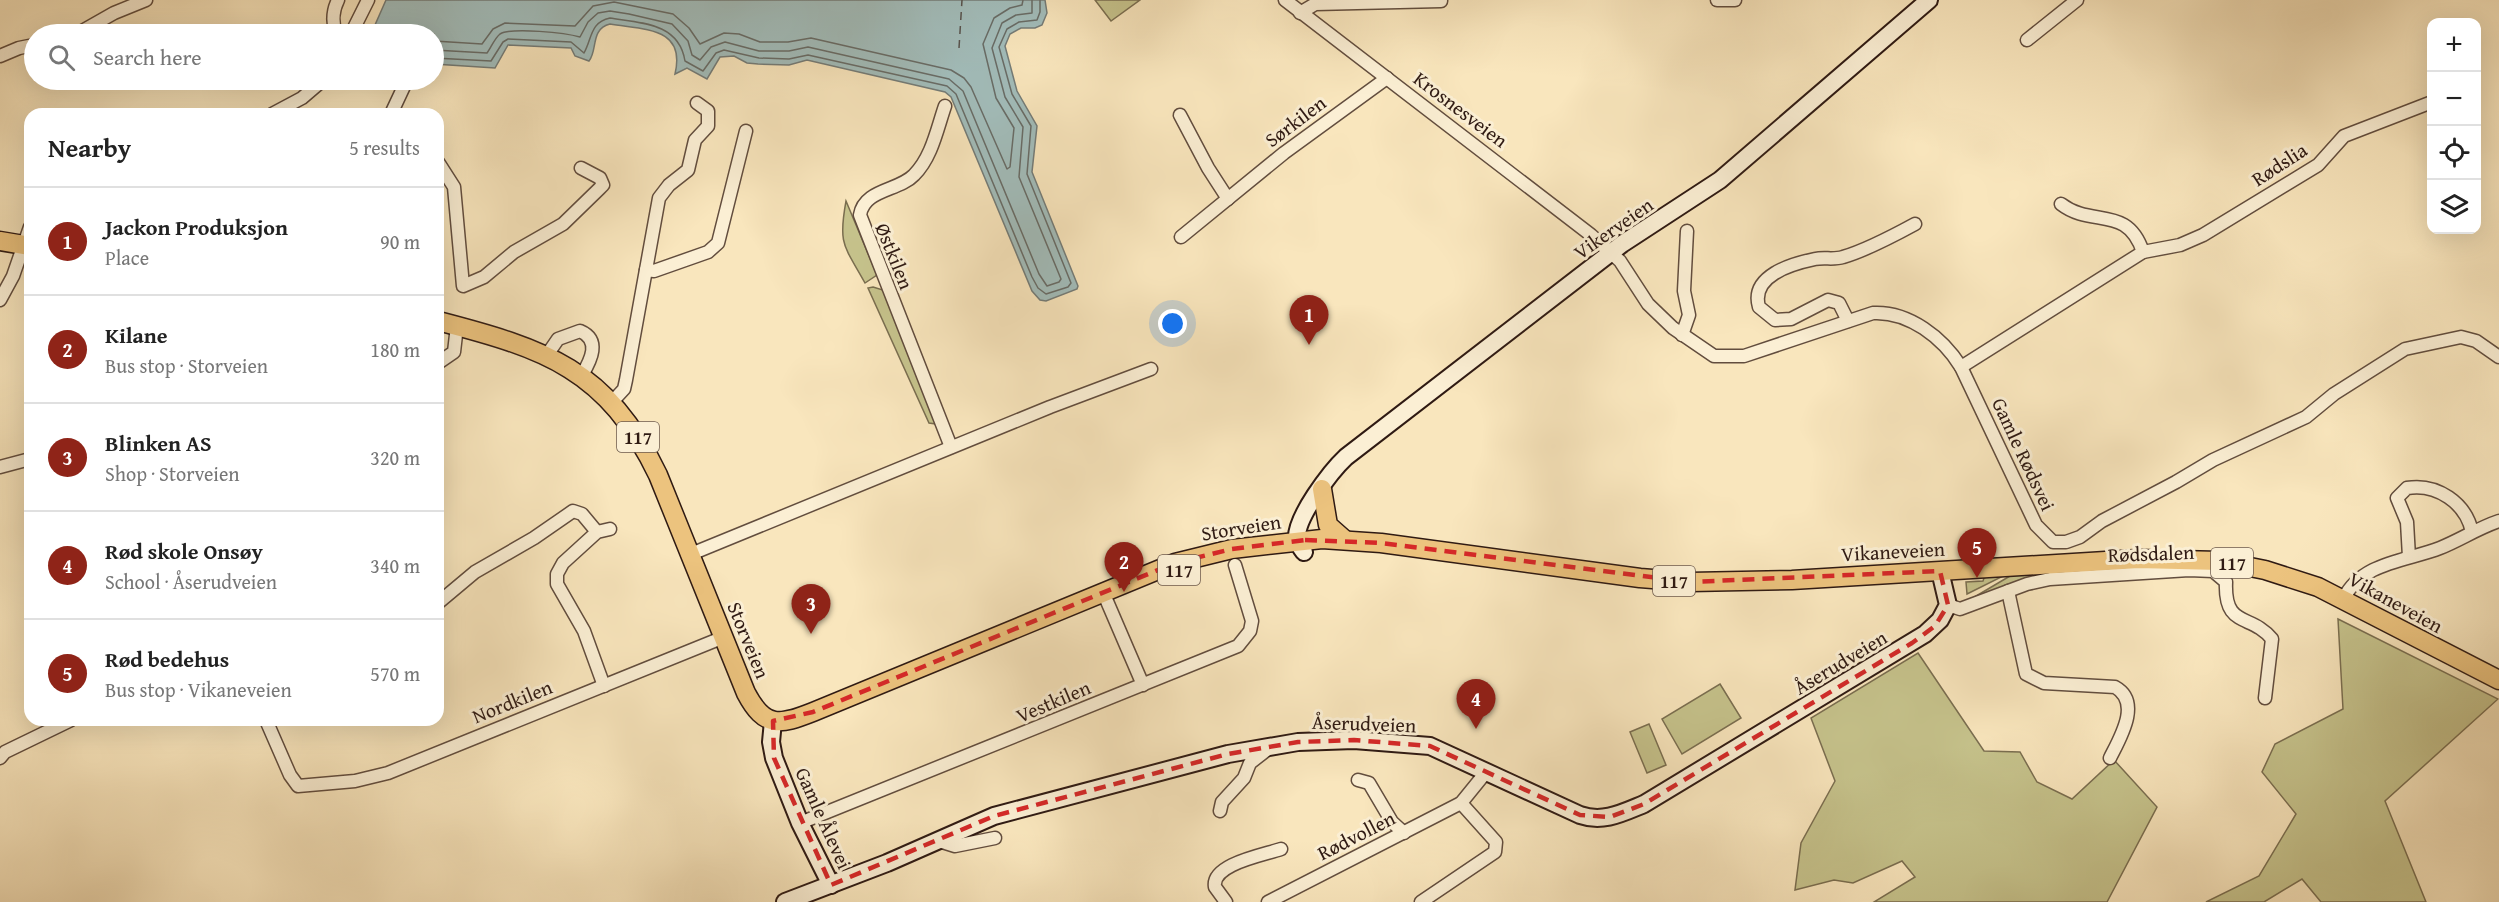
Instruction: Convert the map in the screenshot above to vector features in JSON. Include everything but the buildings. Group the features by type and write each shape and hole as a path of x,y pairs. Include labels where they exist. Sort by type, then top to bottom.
{"main road":[{"path":"0,241 24,245"},
{"name":"Storveien","path":"444,322 547,355 582,375 612,402 645,448 751,703 762,715 773,721 793,720 1125,584 1303,544"},
{"path":"1322,489 1328,525 1345,540"},
{"name":"Vikaneveien","path":"1303,544 1345,540 1396,545 1409,549"},
{"name":"Vikaneveien","path":"1303,544 1409,549 1640,579 1690,582 1745,582 2138,559 2208,560 2265,570 2344,598 2457,661 2499,680"}],"street":[{"path":"96,24 146,0"},
{"path":"332,24 334,8 338,0"},
{"path":"356,24 368,0"},
{"name":"Krosnesveien","path":"1285,0 1612,252"},
{"path":"1717,0 1735,0"},
{"name":"Vikerveien","path":"1303,544 1322,489 1332,472 1346,457 1612,252 1720,180 1929,0"},
{"path":"2026,40 2077,0"},
{"path":"1300,13 1315,4 1441,1"},
{"path":"0,56 24,48"},
{"name":"Sørkilen","path":"1181,237 1305,136 1387,78"},
{"path":"283,108 311,90"},
{"path":"394,108 402,90"},
{"path":"612,402 624,389 627,380 659,198 669,185 688,170 691,165 693,144 708,126 708,111 697,103"},
{"name":"Rødslia","path":"1961,367 2143,252 2180,245 2203,235 2318,165 2334,144 2344,136 2427,104"},
{"name":"Østkilen","path":"945,106 928,154 915,174 866,201 860,215 860,222 951,447"},
{"path":"1180,115 1208,168 1228,199"},
{"path":"646,270 654,271 708,252 718,243 746,131"},
{"path":"444,171 454,187 463,286 484,277 514,252 562,224 599,189 603,184 600,178 581,168"},
{"path":"2061,204 2071,210 2122,223 2137,237 2143,252"},
{"path":"1848,321 1839,303 1828,300 1791,319 1775,320 1759,307 1759,288 1770,275 1780,270 1815,259 1842,258 1915,224"},
{"path":"1682,335 1689,315 1684,282 1687,231"},
{"path":"0,300 24,250"},
{"name":"Gamle Rødsvei","path":"1612,252 1653,310 1682,335 1714,356 1733,358 1758,353 1873,313 1900,316 1940,341 1961,367 2036,525 2049,540 2060,543 2080,537 2102,521 2167,488 2213,460 2306,417 2334,394 2405,349 2461,337 2476,340 2499,357"},
{"path":"444,359 454,352 458,326"},
{"path":"547,355 558,339 580,331 586,334 592,341 592,352 591,362 582,375"},
{"path":"691,554 1106,384 1152,369"},
{"path":"0,467 24,461"},
{"path":"2409,557 2407,522 2397,498 2407,488 2436,490 2450,498 2464,513 2472,532"},
{"path":"444,598 475,572 534,538 573,511 582,514 597,532"},
{"path":"2344,598 2355,582 2365,573 2442,547 2499,521"},
{"path":"604,686 584,631 557,584 556,574 563,563 597,532 610,529"},
{"name":"Vestkilen","path":"800,823 1227,652 1244,639 1252,621 1250,608 1235,565"},
{"path":"1940,571 1948,605"},
{"name":"Rødsdalen","path":"1948,605 1960,609 2008,591 2050,579 2171,571 2219,574 2226,582 2226,602 2233,612 2266,633 2273,643 2265,698"},
{"path":"2008,591 2026,674 2044,683 2115,687 2124,696 2127,720 2110,758"},
{"path":"1103,592 1143,685"},
{"name":"Åserudveien","path":"831,885 994,816 1228,754 1274,746 1354,740 1416,744 1443,751 1591,819 1622,813 1649,800 1912,643 1935,626 1948,605"},
{"name":"Nordkilen","path":"269,726 290,775 298,786 355,781 388,773 724,637"},
{"name":"Gamle Ålevei","path":"773,721 772,749 800,823 831,885 785,902"},
{"path":"0,758 5,752 59,726"},
{"path":"1220,811 1222,802 1244,778 1253,760 1274,746"},
{"name":"Rødvollen","path":"1268,902 1461,803 1487,771"},
{"path":"1358,780 1369,783 1392,822 1404,833"},
{"path":"1421,902 1495,852 1496,842 1461,803"},
{"path":"936,840 955,846 995,838"},
{"path":"1226,902 1215,887 1218,875 1228,867 1281,849"}],"highlighted area":[{"path":"1305,540 1381,543 1690,582 1940,571 1948,605 1935,626 1912,643 1644,804 1610,817 1580,815 1430,746 1354,740 1298,742 1228,754 994,816 831,885 774,758 773,721 813,712 1175,563 1232,549"}],"shaded area":[{"path":"1095,0 1140,0 1111,21"},
{"path":"846,201 877,275 865,283 848,252 843,236"},
{"path":"868,288 883,290 936,424 929,423"},
{"path":"2173,565 2229,567 2231,570 2188,568 2044,576 1966,602 2010,576 2005,575 1967,594 1966,582 1983,581 1984,578 1998,573"},
{"path":"2338,619 2498,699 2385,801 2426,902 2321,902 2302,879 2264,902 2206,902 2259,876 2296,814 2262,772 2275,744 2343,709"},
{"path":"1918,653 1984,751 2020,752 2037,782 2072,799 2114,760 2157,807 2107,902 1874,902 1915,877 1902,861 1853,883 1834,880 1795,890 1801,843 1835,781 1811,718"},
{"path":"1720,684 1741,718 1682,754 1662,719"},
{"path":"1649,724 1666,765 1647,773 1630,732"}],"water":[{"path":"386,0 1045,0 1047,13 1042,25 1035,28 1021,28 1010,34 1005,46 1017,91 1037,126 1032,172 1078,286 1077,289 1046,301 1040,300 1032,291 951,97 945,92 807,60 789,65 758,64 747,63 734,56 720,57 707,79 687,68 675,74 677,59 674,47 668,39 649,30 610,24 600,30 597,35 589,61 575,56 571,48 508,45 495,68 444,65 444,24 375,24"}],"ferry route":[{"path":"959,48 962,0"}],"place":[{"name":"Jackon Produksjon","path":"1309,345"},
{"name":"Rød bedehus","path":"1977,578"},
{"name":"Kilane","path":"1124,592"},
{"name":"Blinken AS","path":"811,634"},
{"name":"Rød skole Onsøy","path":"1476,729"}]}
